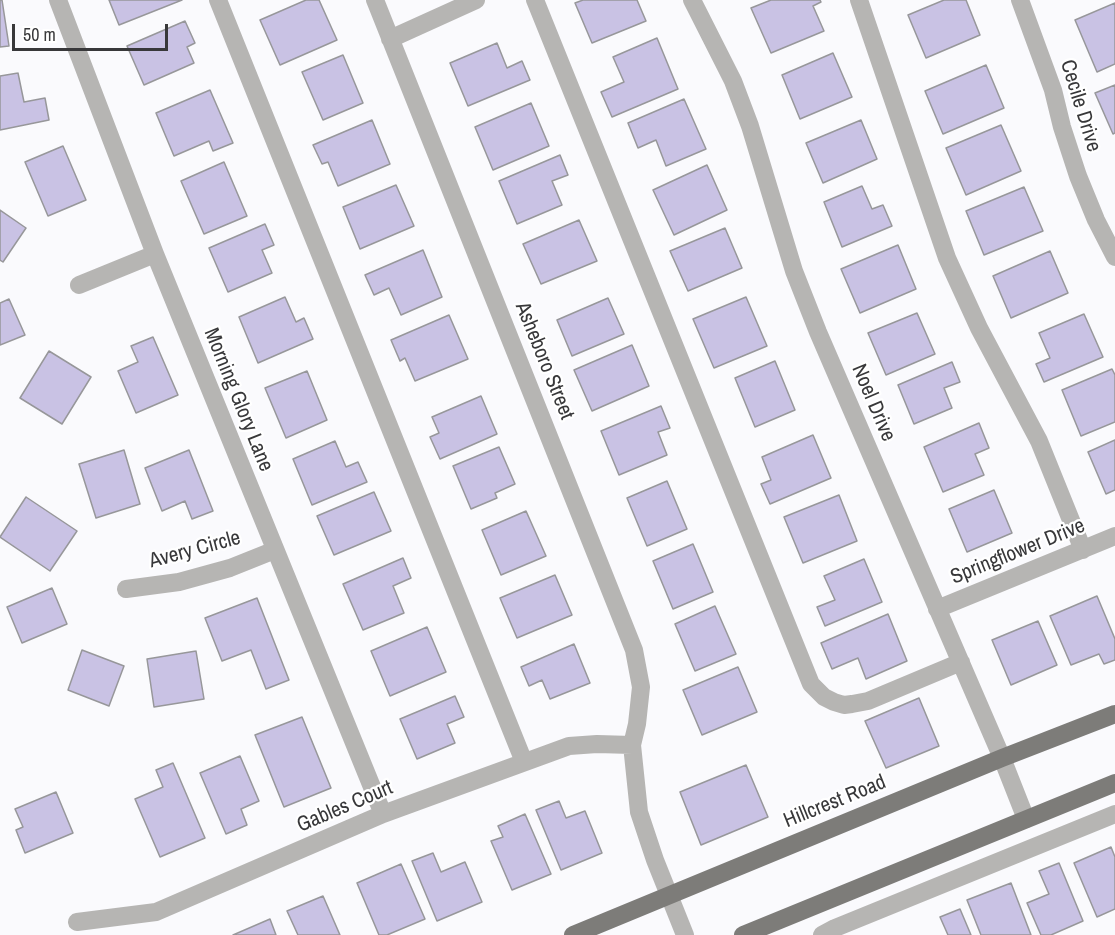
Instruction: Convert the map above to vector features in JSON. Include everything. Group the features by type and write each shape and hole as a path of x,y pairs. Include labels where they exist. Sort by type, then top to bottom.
{"main road":[{"name":"Hillcrest Road","path":"573,935 1002,758 1115,714"},
{"path":"743,935 1115,783"}],"street":[{"name":"Morning Glory Lane","path":"58,0 155,254 383,814"},
{"path":"218,0 524,762"},
{"name":"Asheboro Street","path":"375,0 634,650 641,687 632,745 639,812 646,837 686,935"},
{"path":"390,39 476,0"},
{"path":"535,0 811,684 824,697 834,702 844,705 852,704 868,701 961,662"},
{"name":"Noel Drive","path":"692,0 733,81 750,126 794,271 818,332 961,662 1026,819"},
{"path":"859,0 946,258 979,328 1039,441 1083,550"},
{"name":"Cecile Drive","path":"1020,0 1053,90 1062,128 1078,176 1096,220 1115,257"},
{"path":"79,285 155,254"},
{"name":"Springflower Drive","path":"938,609 1115,536"},
{"name":"Avery Circle","path":"126,589 179,582 230,568 275,550"},
{"name":"Gables Court","path":"77,922 156,912 383,814 569,746 632,745"},
{"path":"822,935 1115,814"}],"building":[{"path":"0,0 2,0 9,46 0,47"},
{"path":"109,0 182,0 119,25"},
{"path":"306,0 319,0 337,40 280,65 260,20"},
{"path":"583,0 637,0 646,21 592,43 575,3"},
{"path":"771,0 820,0 821,2 813,6 824,31 771,53 751,8"},
{"path":"944,0 966,0 980,35 926,58 908,15"},
{"path":"1115,3 1115,64 1097,72 1075,20"},
{"path":"185,21 195,43 187,47 194,63 144,85 127,46"},
{"path":"657,38 678,89 612,117 601,92 624,82 613,57"},
{"path":"497,43 507,68 522,61 530,80 468,106 450,63"},
{"path":"833,53 852,97 800,119 782,75"},
{"path":"343,55 363,103 323,120 302,72"},
{"path":"986,65 1004,108 943,134 925,91"},
{"path":"18,73 24,102 45,98 49,120 0,130 0,76"},
{"path":"1115,85 1115,133 1113,134 1095,93"},
{"path":"210,90 233,143 213,151 209,141 174,156 156,113"},
{"path":"684,99 706,149 666,166 656,140 638,148 628,123"},
{"path":"531,103 549,146 493,170 475,127"},
{"path":"372,120 390,164 338,186 328,162 322,164 313,145"},
{"path":"861,120 877,159 823,183 806,143"},
{"path":"1001,125 1021,171 966,195 946,148"},
{"path":"63,146 86,200 48,216 25,162"},
{"path":"560,155 568,175 552,181 562,205 517,224 499,181"},
{"path":"224,162 247,216 204,234 181,181"},
{"path":"707,165 727,210 674,235 653,190"},
{"path":"396,185 414,226 360,249 343,207"},
{"path":"862,186 872,209 883,205 892,226 842,247 824,202"},
{"path":"1024,187 1043,231 984,255 966,211"},
{"path":"0,210 26,228 3,262 0,260"},
{"path":"579,220 597,261 541,284 523,244"},
{"path":"265,224 274,245 262,250 272,273 228,292 209,248"},
{"path":"725,228 742,268 688,291 670,251"},
{"path":"898,245 916,289 860,313 841,269"},
{"path":"423,250 442,297 401,315 389,288 374,295 365,275"},
{"path":"1050,251 1068,293 1011,318 993,276"},
{"path":"285,297 296,322 304,318 313,339 258,363 239,317"},
{"path":"746,297 767,346 714,368 693,319"},
{"path":"608,298 624,334 572,356 557,320"},
{"path":"9,299 25,335 0,345 0,303"},
{"path":"917,313 935,354 886,375 868,333"},
{"path":"1084,314 1103,357 1044,382 1036,364 1050,358 1039,333"},
{"path":"449,315 468,359 415,381 405,358 400,361 391,340"},
{"path":"153,337 178,395 136,413 118,371 138,362 131,346"},
{"path":"632,345 649,386 592,411 574,370"},
{"path":"49,351 91,377 62,424 20,398"},
{"path":"775,361 795,410 755,427 735,378"},
{"path":"952,362 960,382 944,388 952,408 914,424 898,385"},
{"path":"1112,369 1115,375 1115,422 1081,436 1062,390"},
{"path":"307,371 327,420 286,438 265,388"},
{"path":"481,396 497,434 440,459 430,437 439,433 432,417"},
{"path":"661,406 670,428 658,432 667,455 619,475 601,431"},
{"path":"979,423 989,448 975,454 984,475 943,492 924,447"},
{"path":"813,435 831,478 770,504 761,484 771,480 762,457"},
{"path":"1115,440 1115,490 1106,494 1088,452"},
{"path":"335,441 346,467 358,462 367,482 312,505 293,459"},
{"path":"499,447 515,484 495,493 497,498 471,509 453,466"},
{"path":"124,450 140,504 96,518 79,464"},
{"path":"189,450 213,511 192,519 185,501 162,511 145,468"},
{"path":"667,481 687,529 647,546 627,498"},
{"path":"994,490 1012,533 967,552 949,509"},
{"path":"374,492 391,531 334,555 317,516"},
{"path":"839,495 857,541 803,563 784,517"},
{"path":"26,497 77,531 50,571 0,537"},
{"path":"526,511 546,556 501,575 482,530"},
{"path":"693,544 713,592 673,609 653,561"},
{"path":"403,558 411,578 393,586 404,613 363,630 343,584"},
{"path":"864,559 882,602 825,626 817,607 835,600 824,576"},
{"path":"555,575 572,615 517,638 500,598"},
{"path":"52,588 67,624 22,643 7,607"},
{"path":"1097,596 1115,639 1115,660 1104,664 1099,654 1071,665 1050,616"},
{"path":"257,598 289,680 266,689 251,650 222,661 205,618"},
{"path":"715,606 736,654 695,671 675,624"},
{"path":"888,614 907,661 866,679 858,658 832,669 821,643"},
{"path":"1038,621 1057,665 1011,685 992,640"},
{"path":"427,627 446,672 390,696 371,651"},
{"path":"574,644 590,683 550,699 542,680 529,686 521,667"},
{"path":"82,650 124,666 109,706 68,690"},
{"path":"196,651 204,699 154,707 147,659"},
{"path":"738,667 757,712 702,735 683,690"},
{"path":"455,696 464,717 447,724 455,743 417,759 400,719"},
{"path":"919,698 939,746 886,768 865,721"},
{"path":"302,717 331,788 284,807 255,735"},
{"path":"240,756 259,801 241,809 247,825 226,834 200,773"},
{"path":"173,763 205,838 160,857 135,799 163,787 156,770"},
{"path":"746,765 768,817 701,845 680,792"},
{"path":"56,792 73,833 25,853 16,830 23,827 15,809"},
{"path":"559,801 566,818 585,811 602,853 561,870 536,810"},
{"path":"525,814 551,874 512,890 491,841 503,837 498,826"},
{"path":"1111,847 1115,857 1115,909 1097,917 1074,863"},
{"path":"433,853 441,872 465,862 482,902 437,921 412,861"},
{"path":"1059,863 1083,921 1051,935 1041,935 1027,903 1049,894 1039,871"},
{"path":"401,864 425,919 387,935 379,935 357,883"},
{"path":"1011,883 1031,935 981,935 967,900"},
{"path":"323,896 340,935 298,935 287,911"},
{"path":"960,909 971,935 948,935 940,917"},
{"path":"270,919 276,935 233,935"}]}
